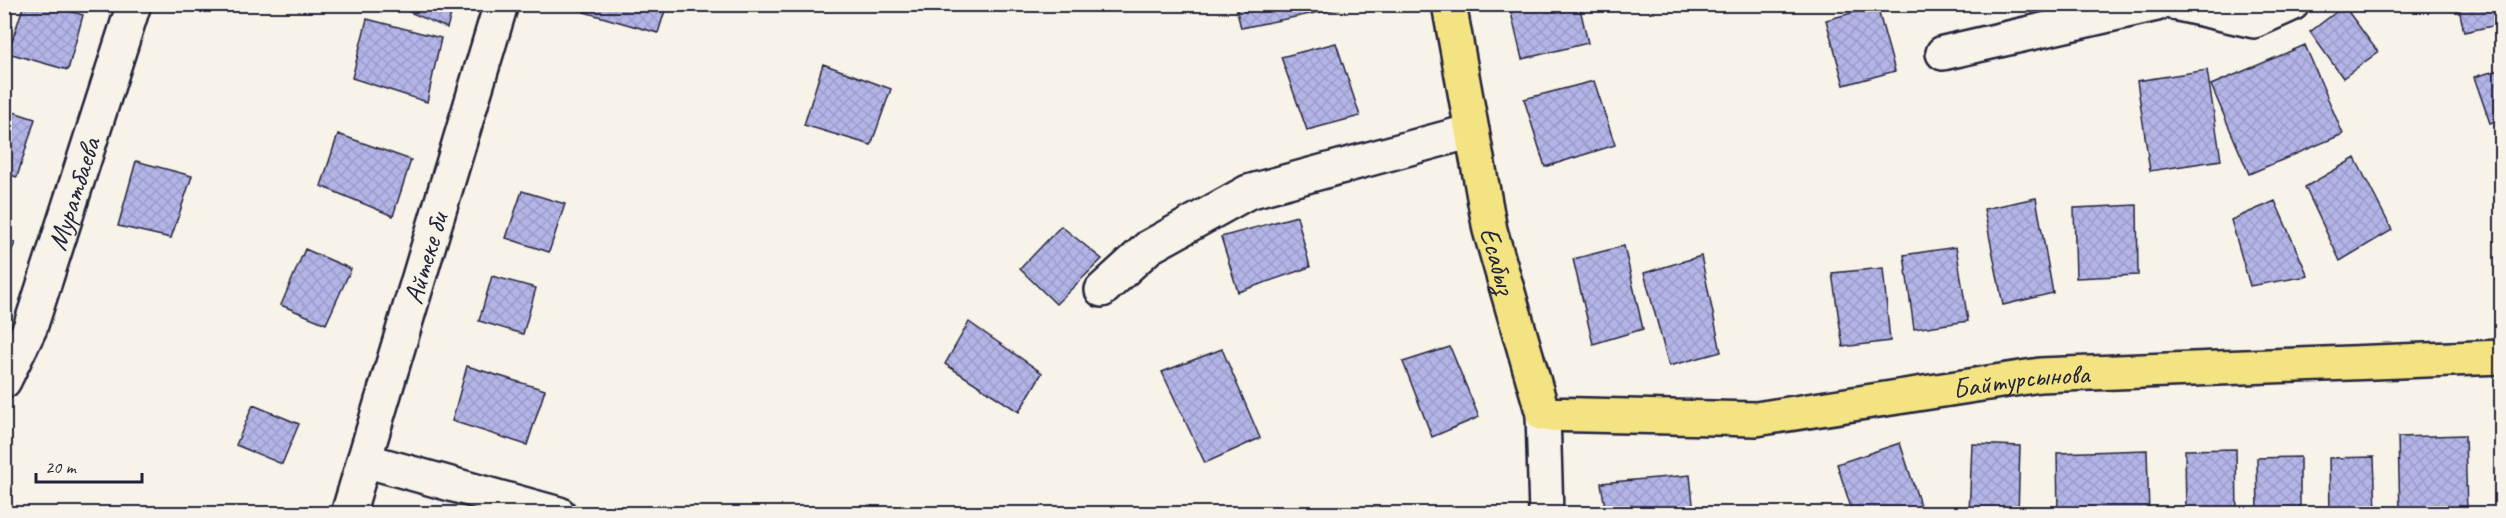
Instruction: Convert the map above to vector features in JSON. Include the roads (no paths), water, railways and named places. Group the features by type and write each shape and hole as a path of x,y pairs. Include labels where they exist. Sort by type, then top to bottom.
{"main road":[{"name":"Есабыз","path":"1449,4 1490,230 1543,414"},
{"name":"Байтурсынова","path":"1543,414 1756,420 2040,375 2502,357"}],"street":[{"name":"Муратбаева","path":"4,381 30,328 135,4"},
{"name":"Айтеке би","path":"348,513 501,4"},
{"path":"1943,53 2157,4"},
{"path":"2178,4 2254,21 2292,4"},
{"path":"1102,290 1149,247 1248,192 1472,131"},
{"name":"Есабыз","path":"1543,414 1546,513"},
{"path":"364,460 559,513"}]}
